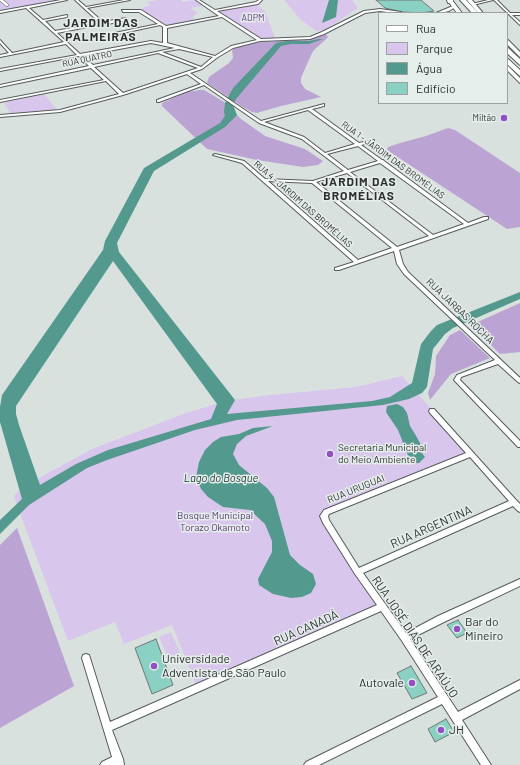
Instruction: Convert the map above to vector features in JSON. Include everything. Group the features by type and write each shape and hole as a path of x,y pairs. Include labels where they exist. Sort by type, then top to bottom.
{"highway":[{"path":"451,0 465,12"},
{"path":"463,0 478,12"},
{"path":"508,50 520,63"},
{"path":"508,61 520,74"}],"main road":[{"path":"451,0 459,12"},
{"path":"469,0 478,12"},
{"path":"508,43 520,55"},
{"path":"508,68 520,81"}],"street":[{"path":"1,0 7,5"},
{"path":"0,12 66,0"},
{"path":"76,0 103,24"},
{"path":"85,8 129,0"},
{"path":"197,0 260,40"},
{"path":"215,11 255,3 261,0"},
{"path":"473,4 493,0 508,12"},
{"path":"444,12 454,6"},
{"path":"27,7 122,94"},
{"path":"123,11 140,10 165,28"},
{"path":"0,116 52,112 122,94 201,68 215,57 232,47 260,40 310,38 364,12 380,10 393,12"},
{"path":"510,14 520,14"},
{"path":"510,14 520,24"},
{"path":"42,21 66,16"},
{"path":"165,28 222,16"},
{"path":"55,32 126,19"},
{"path":"110,35 160,24"},
{"path":"165,28 165,44"},
{"path":"0,40 12,54"},
{"path":"0,70 151,42 165,44 215,57"},
{"path":"0,56 66,43"},
{"name":"RUA QUATRO","path":"0,86 178,48"},
{"path":"159,53 201,68"},
{"path":"188,73 260,122 298,136 432,236"},
{"path":"0,101 107,80"},
{"path":"158,101 204,84"},
{"path":"260,122 323,105"},
{"name":"RUA 1 - JARDIM DAS BROMÉLIAS","path":"309,109 467,224"},
{"path":"324,154 373,141"},
{"name":"RUA 4 - JARDIM DAS BROMÉLIAS","path":"215,155 241,160 357,262"},
{"path":"263,180 313,182 382,161"},
{"path":"313,182 396,249"},
{"path":"336,269 486,218"},
{"name":"RUA JARBAS ROCHA","path":"396,249 399,262 404,270 520,381"},
{"path":"499,361 457,378 461,385 520,445"},
{"path":"432,411 520,509"},
{"name":"RUA URUGUAI","path":"326,521 324,514 328,511 471,454"},
{"name":"RUA ARGENTINA","path":"358,572 514,502"},
{"name":"RUA JOSÉ DIAS DE ARAÚJO","path":"326,521 358,572 405,638 486,765"},
{"path":"405,638 441,619 520,582"},
{"name":"RUA CANADÁ","path":"108,727 382,607"},
{"path":"86,658 118,762 105,765"},
{"path":"456,718 520,684"},
{"path":"308,765 443,699"}],"green space":[{"path":"0,0 62,0 0,11"},
{"path":"157,0 181,0 183,2 194,0 203,6 190,8 198,13 193,16 194,21 165,26 140,10 151,5 147,2"},
{"path":"284,0 352,0 358,8 328,28 316,31 300,19"},
{"name":"ADPM","path":"255,4 265,11 275,38 260,39 217,12"},
{"path":"44,94 57,110 11,114 4,103"},
{"name":"Bosque Municipal Torazo Okamoto","path":"402,376 471,454 330,511 327,518 386,608 197,687 172,625 124,644 115,622 68,641 18,508 14,496 18,492 46,474 92,449 186,413 226,401 270,395 356,387"},
{"path":"171,632 180,652 168,658 159,637"}],"shaded area":[{"path":"326,34 328,37 312,53 301,78 301,83 305,89 321,97 257,113 243,107 207,83 209,77 229,63 233,58 232,50 238,46 261,42 309,39"},
{"path":"204,90 224,102 241,119 265,136 305,149 323,161 318,165 303,167 257,160 207,149 162,106 162,103 187,92"},
{"path":"448,128 455,130 520,173 520,227 507,229 387,150 388,147"},
{"path":"520,303 520,352 500,354 471,325"},
{"path":"460,330 490,358 451,374 430,400 428,393 435,374 436,356 450,335"},
{"path":"17,528 74,686 0,728 0,545"}],"water":[{"path":"329,0 338,0 336,17 322,23"},
{"path":"323,39 309,44 291,44 281,46 236,99 233,105 237,115 225,127 154,171 117,243 119,252 235,400 227,414 372,401 390,397 412,383 421,344 437,325 520,292 520,299 453,328 445,334 433,349 427,387 422,393 409,399 383,405 237,420 195,430 87,468 29,505 0,534 0,520 22,499 0,422 2,395 103,250 105,241 144,168 220,123 225,116 225,103 233,88 276,43 287,41 309,41","holes":["113,261 217,404 211,419 108,450 76,464 40,485 16,414 16,406"]},
{"path":"397,404 403,407 407,413 410,426 420,443 421,452 425,457 419,463 411,463 398,430 386,412 387,406"},
{"name":"Lago do Bosque","path":"273,426 246,436 237,444 233,454 239,465 267,488 274,497 290,555 300,565 313,574 316,584 311,593 302,597 291,598 273,594 259,585 258,579 272,552 272,541 265,524 250,510 223,507 208,497 201,489 196,477 199,462 205,450 213,442 221,437 239,434 253,428"}],"building":[{"path":"376,0 421,0 434,11 402,12 385,8"},
{"name":"Bar do Mineiro","path":"458,620 467,633 457,638 447,625"},
{"name":"Universidade Adventista de São Paulo","path":"156,639 173,685 152,694 135,648"},
{"name":"Autovale","path":"411,666 427,693 412,699 397,673"},
{"name":"JH","path":"446,719 454,732 435,742 428,729"}],"place":[{"name":"Miltão","path":"504,118"},
{"name":"Secretaria Municipal do Meio Ambiente","path":"330,454"},
{"name":"Bar do Mineiro","path":"457,629"},
{"name":"Universidade Adventista de São Paulo","path":"154,666"},
{"name":"Autovale","path":"412,683"},
{"name":"JH","path":"441,730"}],"district":[{"name":"JARDIM DAS PALMEIRAS","path":"101,30"},
{"name":"JARDIM DAS BROMÉLIAS","path":"359,189"}]}
